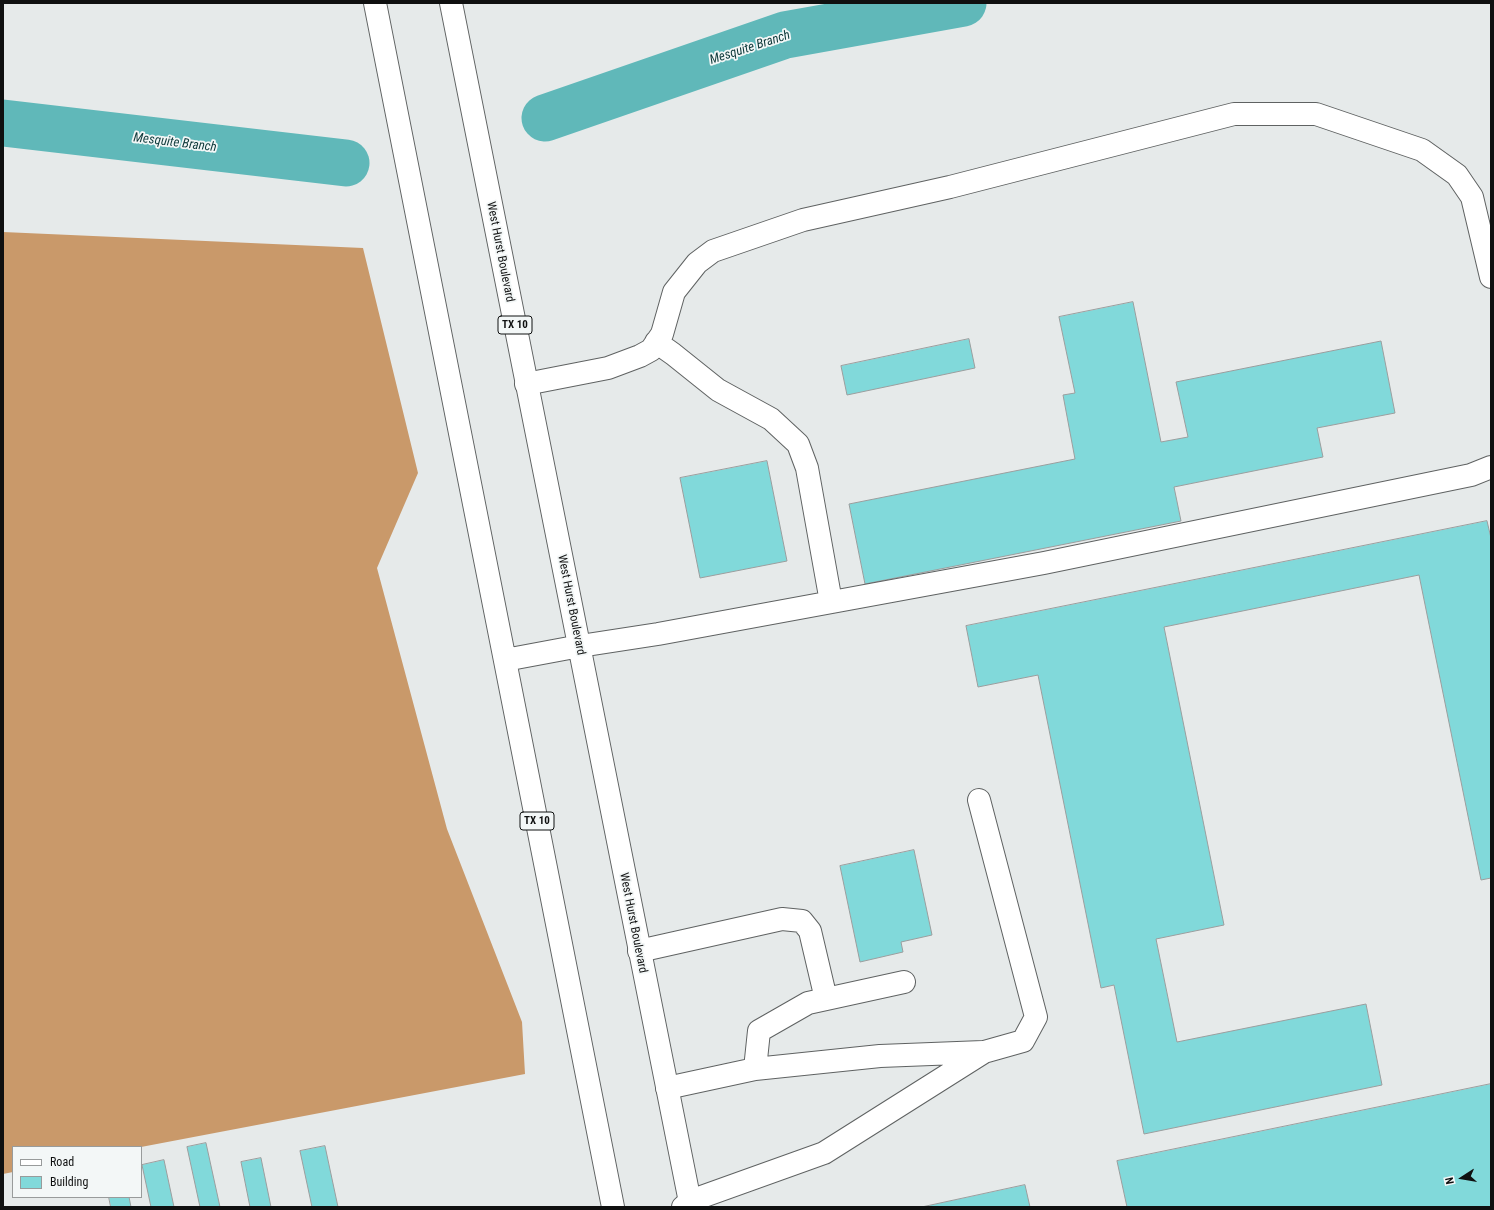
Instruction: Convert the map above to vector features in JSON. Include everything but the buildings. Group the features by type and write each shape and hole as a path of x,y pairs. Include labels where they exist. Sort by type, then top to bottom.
{"main road":[{"name":"TX 10","path":"375,3 613,1207"},
{"name":"West Hurst Boulevard","path":"451,3 526,384 580,646 667,1088 688,1205"},
{"path":"526,384 608,368 640,356 651,350 662,334 674,292 697,263 714,251 803,220 950,187 1234,114 1316,114 1422,150 1457,175 1472,196 1491,277"},
{"path":"656,342 674,354 718,390 772,419 798,444 807,468 831,602"},
{"path":"505,660 580,646 658,634 1044,563 1471,475 1491,467"},
{"path":"667,1088 755,1069 880,1056 984,1052 1023,1041 1036,1017 979,800"},
{"path":"639,951 782,919 802,921 810,931 826,999"},
{"path":"755,1069 759,1031 808,1003 904,982"},
{"path":"688,1205 824,1153 984,1052"}],"shaded area":[{"path":"3,232 363,248 418,473 377,568 447,829 522,1022 525,1074 142,1147 12,1146 12,1172 3,1174"}],"waterway":[{"name":"Mesquite Branch","path":"545,118 785,35 963,3"},
{"name":"Mesquite Branch","path":"3,123 346,163"}]}
